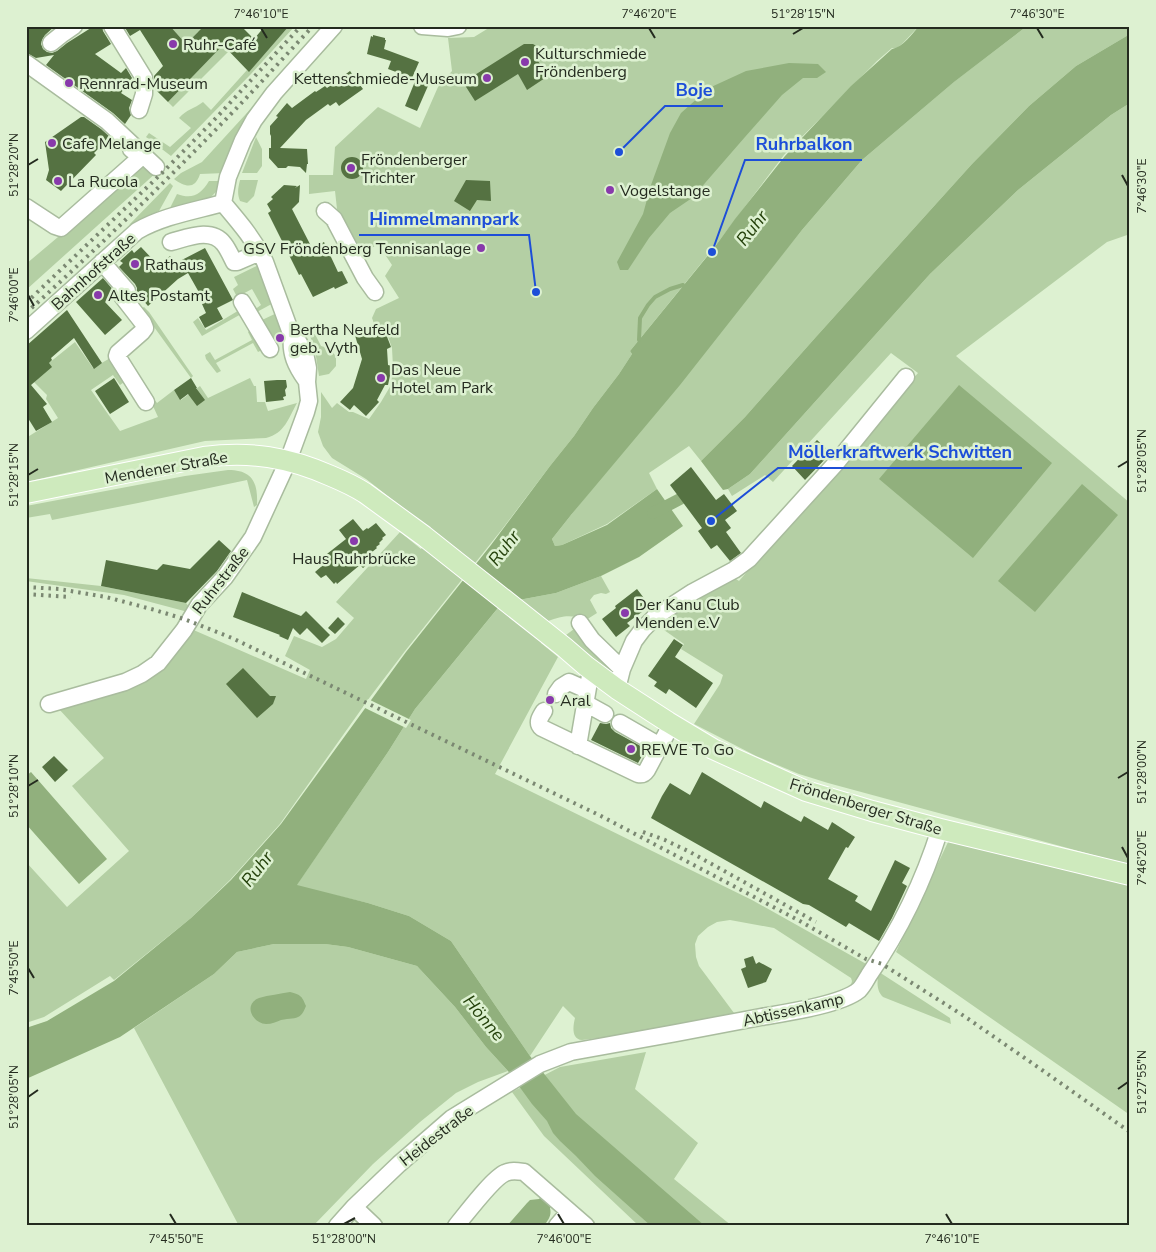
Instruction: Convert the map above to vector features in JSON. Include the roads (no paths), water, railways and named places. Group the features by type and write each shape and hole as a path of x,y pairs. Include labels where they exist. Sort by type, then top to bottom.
{"main road":[{"name":"Mendener Straße","path":"26,493 226,454 250,454 288,460 309,466 356,487 480,581"},
{"name":"Fröndenberger Straße","path":"480,581 617,689 713,749 779,779 806,791 872,811 1130,875"}],"street":[{"path":"51,43 74,26"},
{"path":"112,26 144,78 144,94 139,110"},
{"path":"222,204 228,177 243,140 254,120 274,94 334,26"},
{"path":"422,26 448,28 458,26"},
{"path":"26,63 107,121 156,167"},
{"path":"28,203 55,226 61,228 141,157 127,145"},
{"name":"Ruhrstraße","path":"49,704 125,682 142,674 158,663 184,630 198,605 225,577 253,538 288,460 306,412 309,401 307,382 293,356 291,347 292,336 269,273 260,252 248,232 222,204"},
{"name":"Bahnhofstraße","path":"26,331 130,237 144,227 164,219 222,204"},
{"path":"324,210 334,219 365,278 375,292"},
{"path":"171,242 206,234 216,237 224,243 234,262 260,252"},
{"path":"102,262 128,291 122,296 145,328 117,356 146,402"},
{"path":"242,302 270,349"},
{"path":"617,689 622,669 642,629 656,616 692,592 734,570 749,559 837,462 906,378"},
{"path":"580,623 592,640 622,669"},
{"path":"578,746 591,670"},
{"path":"556,694 561,687 571,682 605,714"},
{"path":"544,711 540,719 540,726 542,728 641,774 647,770 672,725"},
{"path":"620,723 660,746"},
{"name":"Abtissenkamp","path":"544,1062 571,1052 800,1010 838,1000 859,990 876,966 920,884 940,829"},
{"name":"Heidestraße","path":"337,1226 399,1164 452,1118 544,1062"},
{"path":"456,1226 494,1181 503,1173 513,1171 524,1172 586,1226"},
{"path":"354,1207 374,1226"},
{"path":"557,1226 569,1212"}],"water":[{"path":"919,26 1027,26 954,82 862,160 802,230 680,385 552,539 555,546 562,545 607,525 657,489 683,526 639,557 601,576 556,593 502,603 415,709 388,752 297,885 368,903 409,916 451,941 530,1056 576,1114 705,1226 651,1226 595,1176 560,1141 508,1071 486,1047 455,1007 417,966 348,947 325,944 274,944 237,952 214,974 120,1037 26,1079 26,1028 47,1021 114,981 191,918 231,880 281,824 406,652 574,436 619,374 632,354 630,351 714,248 785,156 851,86 892,49 904,43"},
{"path":"1130,34 1130,103 1111,115 1018,190 930,274 750,474 728,489 723,490 701,461 745,417 972,164 1029,106 1076,66"},
{"path":"789,63 818,64 826,72 817,78 803,78 782,95 692,198 670,213 649,238 628,270 620,270 617,262 643,214 651,185 670,133 681,113 709,88 746,71"},
{"path":"959,385 1052,463 973,558 879,479"},
{"path":"1082,484 1118,515 1035,612 998,581"},
{"path":"31,772 107,859 79,884 26,824 26,776"},
{"path":"290,992 301,996 306,1006 299,1017 266,1024 253,1017 250,1009 254,1001 263,997"},
{"path":"541,1197 551,1206 550,1216 544,1226 507,1226 530,1200"}],"waterway":[{"path":"639,340 640,318 648,305 655,297 683,285"},
{"path":"653,513 680,499"}],"railway":[{"path":"26,303 162,173 301,26"},
{"path":"26,313 104,241 180,166 313,26"},
{"path":"26,587 59,589 106,597 184,619 232,638 601,816 798,920 866,959 882,964 964,1016 1130,1132"},
{"path":"26,594 71,597"},
{"path":"643,832 690,852 816,922"}],"place":[{"name":"Ruhr-Café","path":"173,44"},
{"name":"Kulturschmiede Fröndenberg","path":"525,62"},
{"name":"Kettenschmiede-Museum","path":"487,78"},
{"name":"Rennrad-Museum","path":"69,83"},
{"name":"Cafe Melange","path":"52,143"},
{"name":"Boje","path":"619,152"},
{"name":"Fröndenberger Trichter","path":"351,168"},
{"name":"La Rucola","path":"58,181"},
{"name":"Vogelstange","path":"610,190"},
{"name":"GSV Fröndenberg Tennisanlage","path":"481,248"},
{"name":"Ruhrbalkon","path":"712,252"},
{"name":"Rathaus","path":"135,264"},
{"name":"Himmelmannpark","path":"536,292"},
{"name":"Altes Postamt","path":"98,295"},
{"name":"Bertha Neufeld geb. Vyth","path":"280,338"},
{"name":"Das Neue Hotel am Park","path":"381,378"},
{"name":"Möllerkraftwerk Schwitten","path":"711,521"},
{"name":"Haus Ruhrbrücke","path":"354,541"},
{"name":"Der Kanu Club Menden e.V","path":"625,613"},
{"name":"Aral","path":"550,700"},
{"name":"REWE To Go","path":"631,749"}],"water label":[{"name":"Ruhr","path":"752,228"},
{"name":"Ruhr","path":"504,548"},
{"name":"Ruhr","path":"257,869"},
{"name":"Hönne","path":"484,1018"}]}
